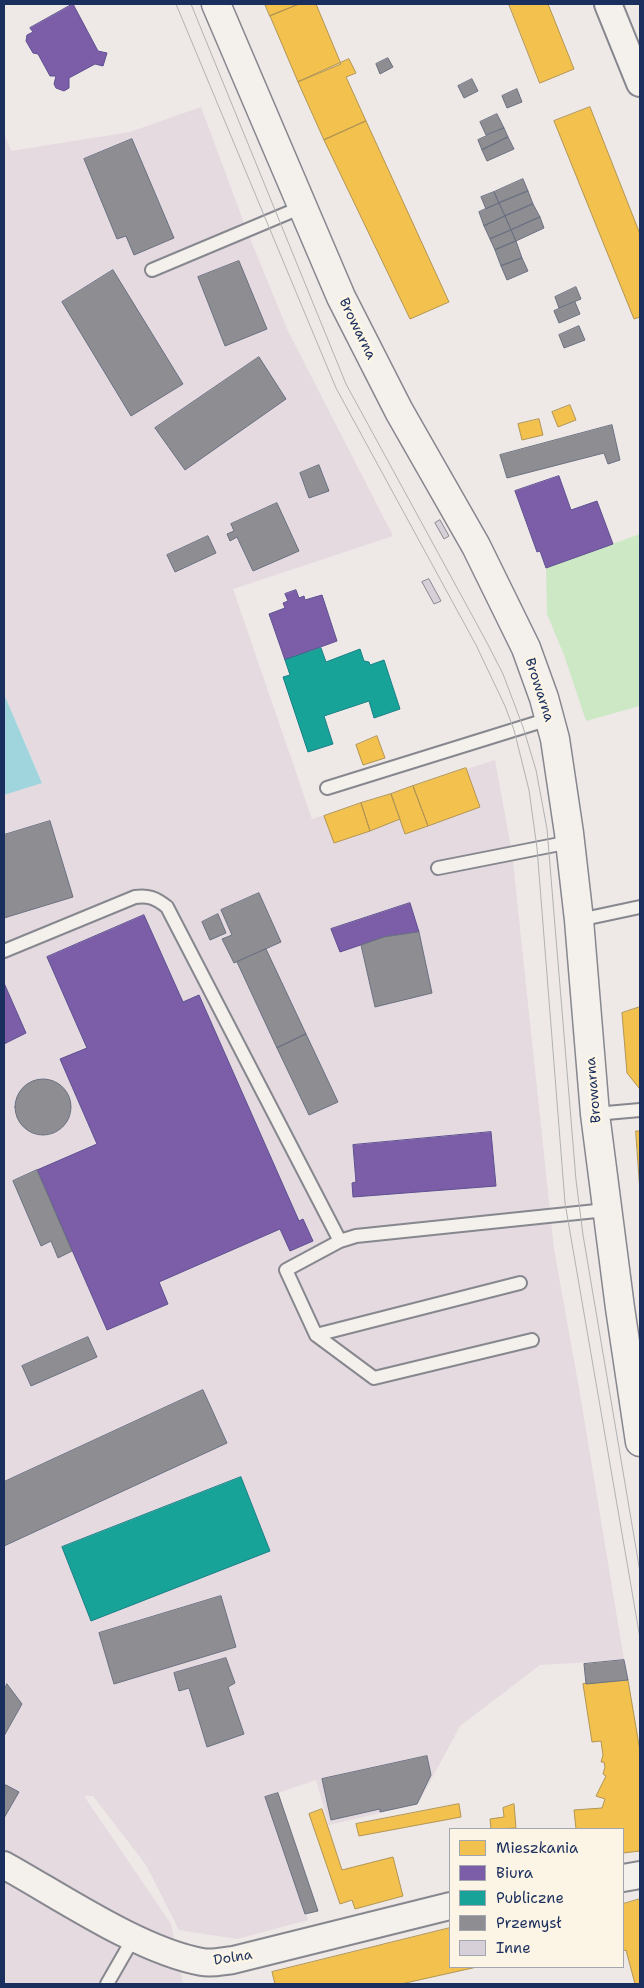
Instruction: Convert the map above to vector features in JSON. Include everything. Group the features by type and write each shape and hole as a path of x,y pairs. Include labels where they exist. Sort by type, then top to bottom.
{"main road":[{"name":"Browarna","path":"216,4 341,298 371,357 476,546 512,618 526,648 549,719 561,775 570,842 579,920 595,1114 606,1210 640,1442"}],"street":[{"path":"608,4 640,83"},
{"name":"Dolna","path":"4,1864 134,1937 159,1949 204,1962 233,1960 449,1906"},
{"path":"624,1878 640,1875"}],"lane":[{"path":"152,270 302,207"},
{"path":"327,788 549,719"},
{"path":"438,868 570,842"},
{"path":"4,951 135,897 146,896 157,899 167,907 340,1241"},
{"path":"579,920 640,906"},
{"path":"595,1114 640,1110"},
{"path":"532,1340 374,1378 316,1335 286,1270 340,1241 356,1236 606,1210"},
{"path":"316,1335 520,1283"},
{"path":"107,1984 134,1937"}],"shaded area":[{"path":"201,107 247,231 288,331 393,536 233,589 312,819 495,760 512,853 554,1249 624,1660 540,1665 460,1726 418,1804 329,1825 316,1780 266,1797 308,1920 237,1939 179,1930 146,1865 93,1796 84,1796 171,1924 183,1984 4,1984 4,795 42,782 4,694 4,133 11,151 130,132"}],"green space":[{"path":"640,534 640,706 586,721 564,655 547,614 546,568"}],"water":[{"path":"4,694 42,783 4,795"}],"building: Mieszkania":[{"path":"265,4 299,4 270,16"},
{"path":"299,4 316,4 341,64 298,82 270,16"},
{"path":"509,4 548,4 574,69 540,83"},
{"path":"349,59 356,73 346,77 366,121 324,140 298,82"},
{"path":"590,107 640,234 640,317 634,319 554,121"},
{"path":"366,121 449,302 410,319 324,140"},
{"path":"570,405 576,420 558,427 552,412"},
{"path":"539,419 543,435 522,440 518,424"},
{"path":"377,736 385,758 363,765 356,745"},
{"path":"466,768 480,807 428,826 413,786"},
{"path":"413,786 428,826 405,834 391,794"},
{"path":"391,794 400,819 370,831 361,803"},
{"path":"361,803 370,831 334,843 324,816"},
{"path":"640,1007 639,1088 627,1073 622,1013"},
{"path":"636,1131 640,1131 640,1191"},
{"path":"628,1680 640,1751 640,1851 624,1853 624,1828 576,1828 574,1810 602,1808 605,1799 596,1796 606,1776 603,1774 605,1767 604,1762 601,1762 603,1755 601,1741 592,1742 583,1684"},
{"path":"459,1804 461,1817 359,1836 356,1824"},
{"path":"514,1804 516,1828 491,1828 490,1819 504,1817 503,1808"},
{"path":"322,1809 342,1870 393,1857 403,1896 355,1909 352,1900 340,1904 309,1814"},
{"path":"640,1899 640,1984 635,1984 626,1950 624,1951 624,1904"},
{"path":"449,1928 449,1968 473,1968 401,1984 275,1984 272,1972"}],"building: Biura":[{"path":"73,4 98,51 107,53 103,66 95,64 69,78 69,88 64,91 56,88 54,84 56,76 50,76 38,54 33,53 26,41 27,35 33,32 30,28"},
{"path":"559,476 571,510 597,501 613,544 546,568 540,551 537,552 515,491"},
{"path":"296,590 299,598 304,596 305,600 322,595 337,641 285,660 269,614 285,608 283,603 288,601 285,594"},
{"path":"410,903 419,932 384,937 340,952 331,929"},
{"path":"144,915 183,1002 199,995 299,1221 303,1219 313,1241 290,1251 280,1229 159,1282 168,1304 107,1330 37,1170 97,1144 60,1059 87,1048 47,957"},
{"path":"4,983 26,1033 4,1044"},
{"path":"491,1132 496,1186 353,1197 352,1183 356,1182 353,1145"}],"building: Publiczne":[{"path":"321,648 326,662 360,649 364,661 369,662 370,665 384,660 400,709 374,718 369,701 324,716 333,744 308,752 283,677 290,675 285,660"},
{"path":"241,1477 270,1551 91,1621 62,1547"}],"building: Przemysł":[{"path":"388,58 393,67 380,74 376,64"},
{"path":"472,79 478,91 464,98 458,86"},
{"path":"517,89 522,102 507,108 502,96"},
{"path":"497,114 504,128 486,135 480,122"},
{"path":"504,128 508,137 482,150 478,140"},
{"path":"508,137 514,149 487,161 482,150"},
{"path":"132,139 174,238 134,255 126,236 117,239 84,159"},
{"path":"523,179 528,191 499,203 494,192"},
{"path":"528,191 533,204 505,216 499,203"},
{"path":"494,192 499,203 486,209 481,197"},
{"path":"499,203 505,216 484,226 479,212"},
{"path":"533,204 540,217 511,230 505,216"},
{"path":"505,216 511,230 490,239 484,226"},
{"path":"540,217 544,228 516,241 511,230"},
{"path":"511,230 516,241 495,250 490,239"},
{"path":"516,241 522,258 501,266 495,250"},
{"path":"522,258 528,271 507,280 501,266"},
{"path":"239,261 267,329 225,346 198,277"},
{"path":"113,270 183,384 131,416 62,302"},
{"path":"576,287 581,299 559,308 555,297"},
{"path":"575,302 580,314 559,323 554,311"},
{"path":"579,326 585,340 564,348 559,335"},
{"path":"259,357 286,399 185,470 155,428"},
{"path":"612,425 620,460 608,464 604,453 507,478 500,455"},
{"path":"319,465 329,491 309,498 300,473"},
{"path":"277,503 299,551 253,571 237,537 230,541 227,534 234,531 231,524"},
{"path":"208,536 216,553 175,572 167,555"},
{"path":"50,821 73,897 4,918 4,835"},
{"path":"259,893 281,942 234,963 222,939 232,935 221,910"},
{"path":"218,914 226,933 210,940 202,922"},
{"path":"419,932 432,993 375,1007 361,945 384,937"},
{"path":"266,949 306,1034 277,1048 237,962"},
{"path":"306,1034 338,1102 309,1115 277,1048"},
{"path":"43,1079 54,1081 63,1087 69,1096 71,1107 69,1118 63,1127 54,1133 43,1135 32,1133 23,1127 17,1118 15,1107 17,1096 23,1087 32,1081"},
{"path":"37,1170 72,1251 58,1258 51,1241 41,1246 13,1181"},
{"path":"88,1337 97,1357 31,1386 22,1366"},
{"path":"203,1390 227,1443 4,1546 4,1482"},
{"path":"221,1596 236,1647 114,1684 99,1633"},
{"path":"226,1658 235,1683 228,1687 244,1734 207,1747 189,1688 179,1691 174,1673"},
{"path":"624,1660 628,1680 586,1684 584,1664"},
{"path":"7,1684 22,1704 4,1736 4,1691"},
{"path":"427,1756 431,1775 417,1804 380,1812 380,1809 331,1820 322,1779"},
{"path":"6,1785 19,1792 4,1818 4,1790"},
{"path":"278,1793 318,1911 305,1914 265,1797"}],"building: Inne":[{"path":"440,520 449,536 444,539 435,523"},
{"path":"429,579 441,601 434,604 422,582"}],"tram line":[{"path":"176,4 336,388 476,645 505,706 514,730 529,790 537,848 565,1203 640,1638"},
{"path":"191,4 346,384 503,674 523,727 536,770 547,829 576,1180 583,1235 640,1572"}]}
